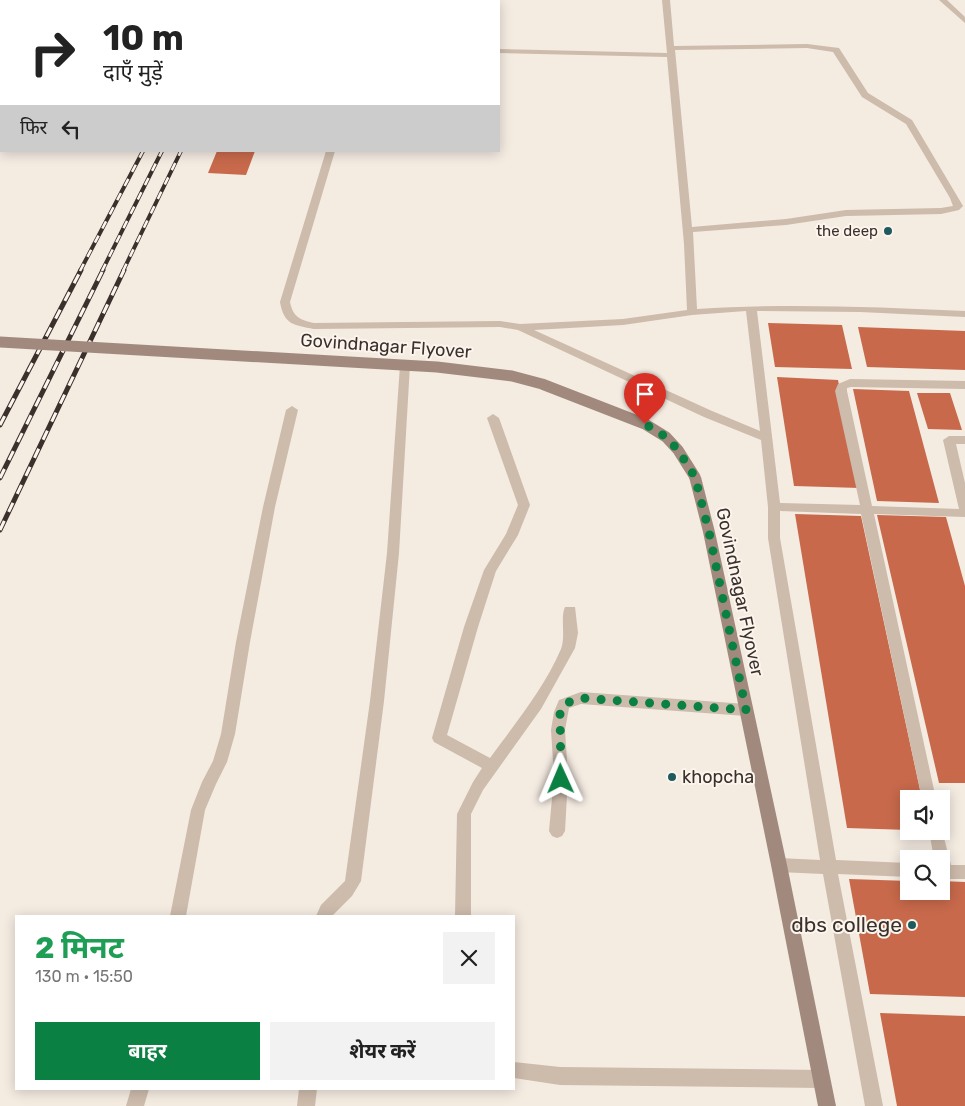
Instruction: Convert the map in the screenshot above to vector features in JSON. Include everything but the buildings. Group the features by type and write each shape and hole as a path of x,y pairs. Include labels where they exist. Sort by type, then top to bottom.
{"main road":[{"name":"Govindnagar Flyover","path":"0,342 476,370 512,376 542,384 645,424 666,437 678,450 695,477 709,532 779,865 827,1106"}],"street":[{"path":"666,0 688,230 692,312"},
{"path":"943,0 965,21"},
{"path":"500,51 671,52 807,46 836,50 865,95 909,122 958,206 941,211 846,213 786,222 688,230"},
{"path":"331,152 285,302 287,314 296,322 328,326 500,324 520,327 623,322 692,312 751,308 860,309 965,314"},
{"path":"751,308 774,507 774,538 829,867 874,1106"},
{"path":"520,327 708,414 766,438"},
{"path":"325,915 334,903 350,889 353,881 377,701 393,553 405,365"},
{"path":"927,790 842,397 842,386 860,383 965,385"},
{"path":"178,915 198,810 209,782 220,762 228,734 243,642 269,507 292,410"},
{"path":"493,418 524,505 512,535 490,570 471,627 439,738 493,767"},
{"path":"965,440 948,440 965,508"},
{"path":"774,507 965,513"},
{"path":"463,915 464,814 478,786 536,705 568,648 571,633 570,611"},
{"path":"556,831 561,779 559,717 564,704 581,698 746,710"},
{"path":"779,865 900,870"},
{"path":"950,872 965,872"},
{"path":"515,1070 560,1076 821,1079"},
{"path":"135,1106 140,1090"},
{"path":"306,1106 308,1090"}],"railway":[{"path":"80,271 142,152"},
{"path":"102,271 162,152"},
{"path":"123,271 181,152"},
{"path":"0,425 81,270"},
{"path":"0,478 103,270"},
{"path":"0,530 124,270"}],"place":[{"name":"the deep","path":"888,231"},
{"name":"khopcha","path":"672,777"},
{"name":"dbs college","path":"912,925"}],"route":[{"path":"561,779 560,712 564,704 572,700 581,698 746,710 709,532 695,477 678,450 666,437 645,424"}]}
